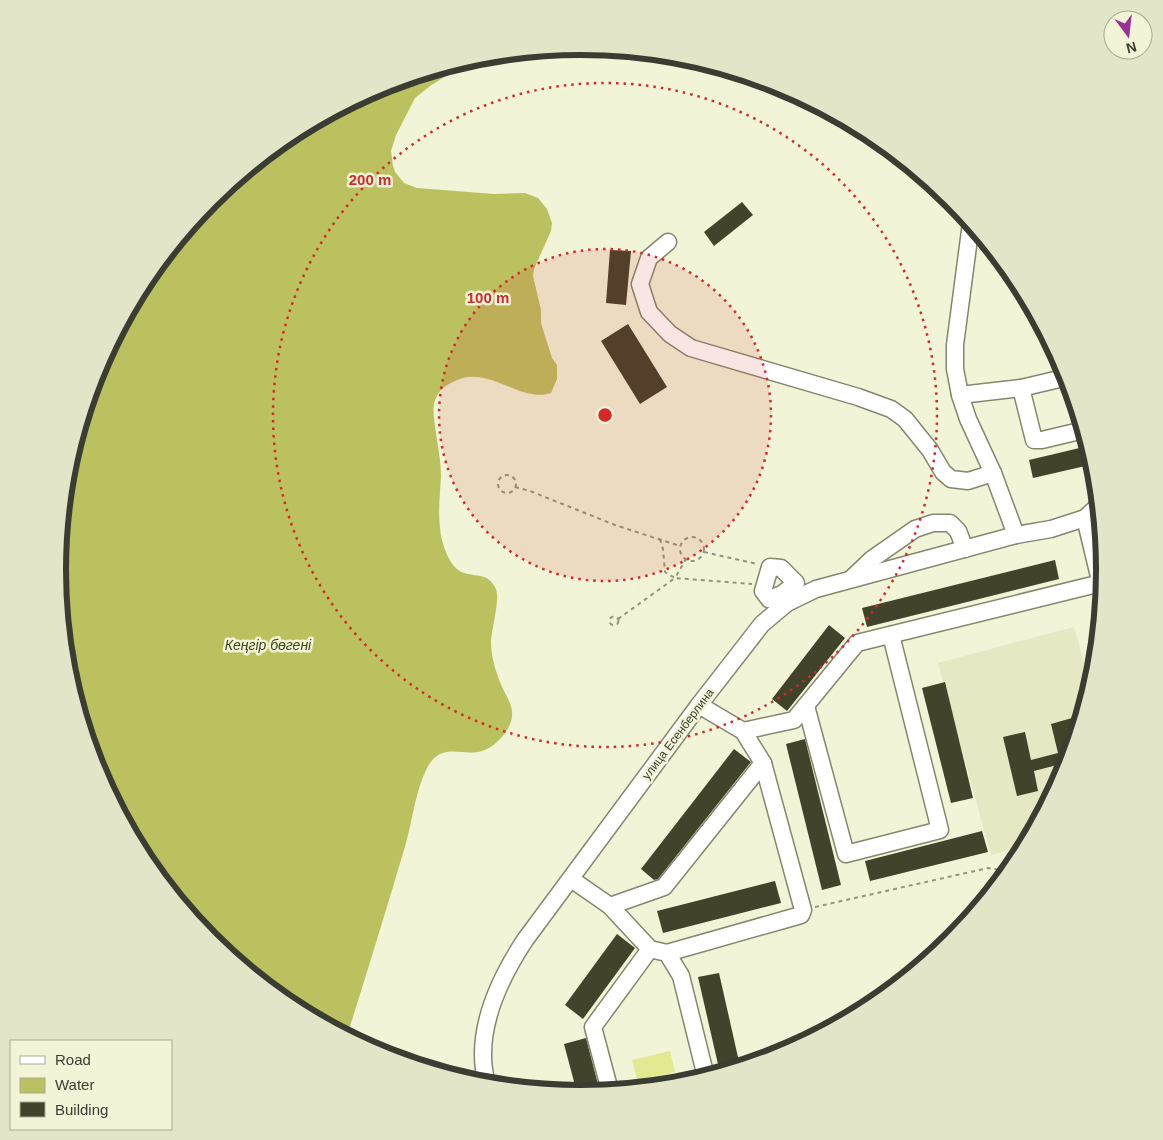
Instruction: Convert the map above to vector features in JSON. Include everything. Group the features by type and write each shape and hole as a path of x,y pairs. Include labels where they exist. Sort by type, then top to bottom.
{"street":[{"path":"970,231 955,345 955,369 960,395 968,419 993,473 1016,535"},
{"path":"668,242 649,258 640,284 649,312 670,334 691,348 849,394 891,409 905,418 930,450 943,472 951,479 968,481 993,473"},
{"path":"960,395 1021,388 1060,380"},
{"path":"1021,388 1034,440 1077,431"},
{"path":"1093,511 1085,518 1096,562"},
{"name":"улица Есенберлина","path":"486,1076 484,1050 488,1018 495,993 508,965 699,705 762,624 785,599 816,588 1016,535 1050,529 1085,518"},
{"path":"851,579 872,559 914,529 933,522 950,523 958,531 965,549"},
{"path":"770,567 781,568 796,583 785,599 769,599 763,591 770,567"},
{"path":"743,731 794,720 856,643 1095,589"},
{"path":"806,706 846,854 940,830 891,635"},
{"path":"571,879 610,906 650,949 667,953 801,914 803,910 763,763 743,731 699,705"},
{"path":"610,906 664,887 763,763"},
{"path":"608,1084 593,1027 650,949"},
{"path":"667,953 682,976 704,1070"}],"path":[{"path":"504,475 510,476 514,479 515,487 510,492 505,493 498,487 498,481 504,475"},
{"path":"515,487 615,525 680,546"},
{"path":"696,537 702,543 703,552 697,559 686,559 681,554 680,546 684,539 696,537"},
{"path":"660,539 665,572 675,578 764,585"},
{"path":"703,552 770,567"},
{"path":"618,619 675,578 686,559"},
{"path":"803,910 988,868 1000,870"}],"shaded area":[{"path":"1074,627 1087,672 1079,703 1057,767 1028,828 1015,849 991,855 938,663"},
{"path":"670,1051 675,1072 638,1082 632,1060"}],"water":[{"name":"Кеңгір бөгені","path":"452,72 415,98 396,135 391,151 395,172 404,183 417,188 494,194 525,193 538,198 547,209 552,223 551,231 534,269 533,276 541,310 541,323 552,358 557,365 557,379 551,393 539,395 527,393 490,379 464,378 444,387 435,402 434,415 441,471 439,515 441,538 448,557 458,570 487,578 496,589 496,607 491,641 492,654 499,679 511,707 512,718 503,736 487,749 474,752 445,752 433,760 427,768 420,786 406,843 349,1029 295,998 268,979 217,934 194,910 173,884 135,828 106,767 94,736 76,670 71,637 66,570 68,536 76,470 94,404 106,373 135,312 173,256 194,230 217,206 268,161 324,124 384,94 416,82"}],"building":[{"path":"742,202 753,215 714,246 704,232"},
{"path":"610,250 631,251 626,305 606,303"},
{"path":"628,324 667,387 640,404 601,341"},
{"path":"1082,448 1086,466 1033,478 1029,460"},
{"path":"1055,560 1059,579 867,627 862,608"},
{"path":"829,625 845,638 787,711 772,699"},
{"path":"945,682 973,798 951,803 922,688"},
{"path":"1072,718 1073,722 1058,765 1034,771 1038,791 1017,796 1003,737 1025,732 1031,760 1058,753 1051,724"},
{"path":"805,739 841,885 822,890 786,744"},
{"path":"734,749 751,762 658,879 654,880 641,869"},
{"path":"982,831 988,852 870,881 865,861"},
{"path":"775,881 781,903 663,933 657,911"},
{"path":"617,934 635,948 583,1019 565,1005"},
{"path":"719,973 739,1060 718,1066 698,977"},
{"path":"586,1038 598,1085 575,1085 564,1044"}]}
